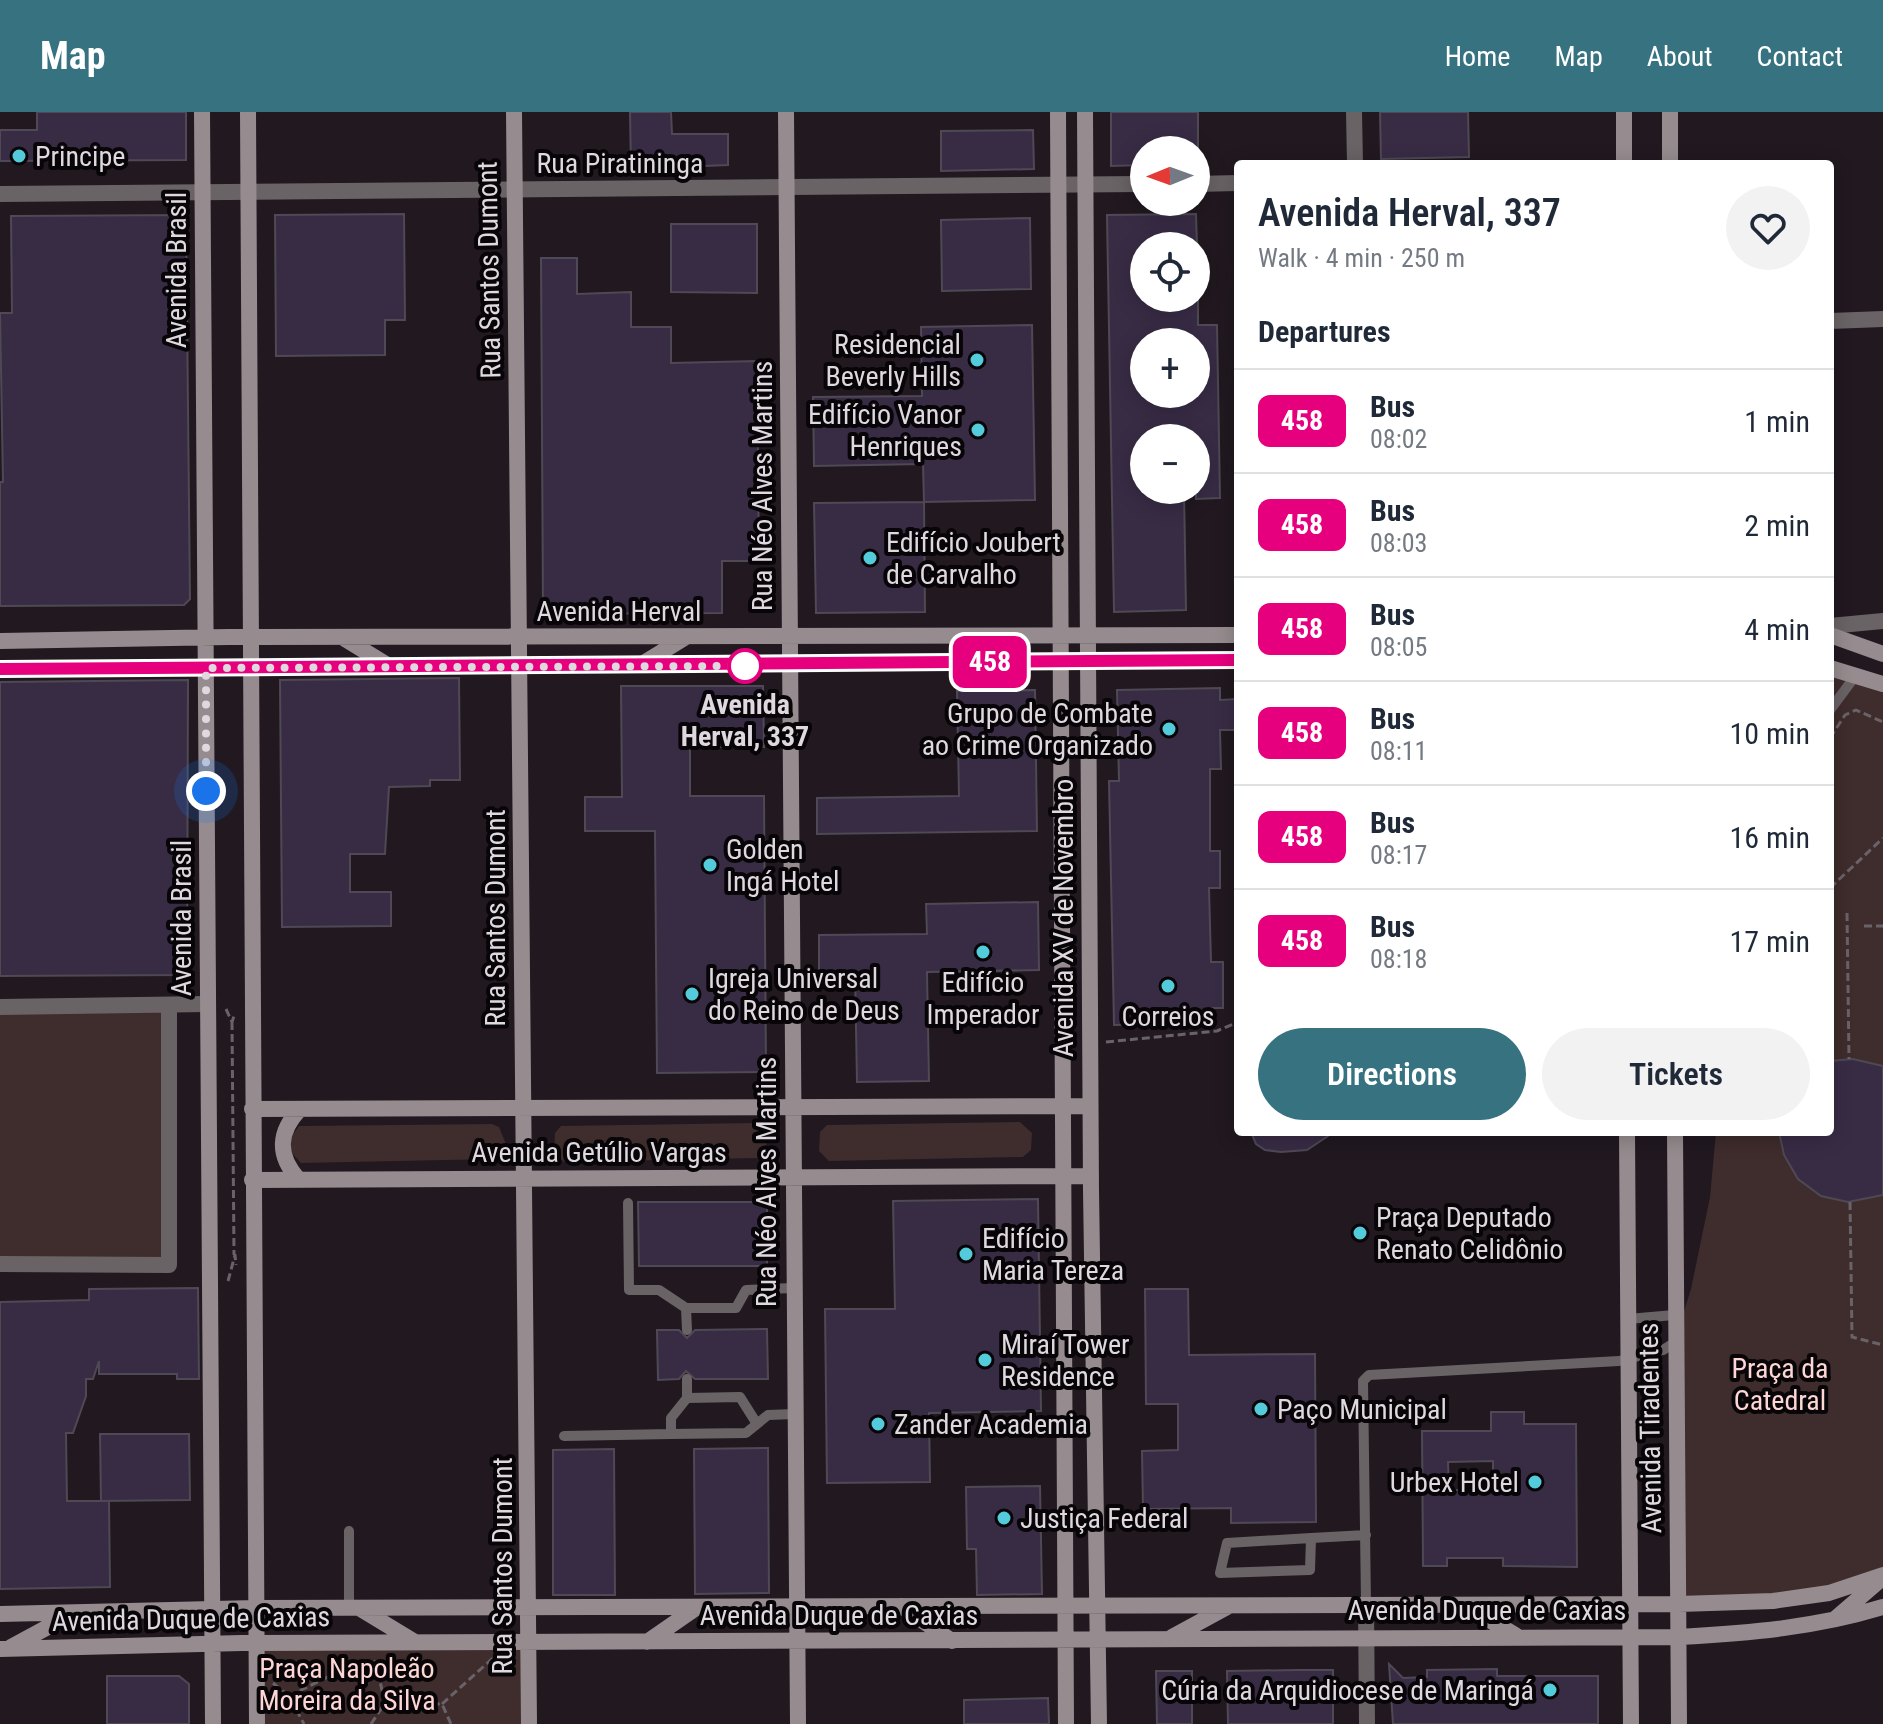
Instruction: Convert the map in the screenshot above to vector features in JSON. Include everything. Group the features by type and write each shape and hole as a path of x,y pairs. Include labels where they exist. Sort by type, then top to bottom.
{"main road":[{"name":"Avenida Brasil","path":"202,112 213,1724"},
{"path":"248,112 257,1724"},
{"name":"Rua Santos Dumont","path":"514,112 529,1609 520,1642 529,1724"},
{"name":"Rua Néo Alves Martins","path":"786,112 798,1724"},
{"name":"Avenida XV de Novembro","path":"1058,112 1066,1724"},
{"name":"Avenida XV de Novembro","path":"1085,112 1090,1106 1099,1724"},
{"path":"1624,112 1624,160"},
{"path":"1670,112 1670,160"},
{"path":"898,635 930,663"},
{"name":"Avenida Herval","path":"0,641 1234,635"},
{"path":"1834,636 1878,652"},
{"path":"641,665 686,637"},
{"path":"343,638 389,666"},
{"path":"35,641 82,668"},
{"path":"1207,660 1234,644"},
{"path":"1843,671 1878,652"},
{"name":"Avenida Herval","path":"0,669 789,666 1234,660"},
{"path":"1843,671 1883,684"},
{"name":"Avenida Getúlio Vargas","path":"252,1109 1090,1106"},
{"path":"298,1179 288,1167 282,1146 286,1123 300,1109"},
{"name":"Avenida Tiradentes","path":"1627,1136 1631,1724"},
{"name":"Avenida Tiradentes","path":"1675,1136 1679,1724"},
{"name":"Avenida Getúlio Vargas","path":"252,1180 1091,1176"},
{"path":"1831,1623 1883,1576"},
{"name":"Avenida Duque de Caxias","path":"0,1614 256,1608 1679,1604 1773,1601 1829,1593 1883,1576"},
{"path":"1464,1604 1517,1636"},
{"path":"1171,1638 1230,1605"},
{"path":"901,1606 952,1641"},
{"name":"Avenida Duque de Caxias","path":"4,1649 212,1643 1679,1637 1768,1632 1831,1623 1883,1607"},
{"path":"354,1608 416,1643"},
{"path":"647,1642 696,1608"},
{"path":"4,1649 73,1613"}],"street":[{"path":"1354,112 1355,160"},
{"path":"1210,184 1234,183"},
{"name":"Rua Piratininga","path":"0,194 1130,184"},
{"path":"1834,321 1883,319"},
{"path":"1834,626 1883,621"},
{"path":"0,1007 207,1004"},
{"path":"0,1264 169,1265 169,1005"},
{"path":"1366,1604 1367,1724"}],"lane":[{"path":"1834,698 1843,671"},
{"path":"628,1203 629,1290 659,1290 686,1308 736,1308 746,1290 793,1288"},
{"path":"686,1308 687,1330"},
{"path":"1628,1319 1674,1315"},
{"path":"1366,1604 1363,1381 1369,1375 1629,1359 1674,1343"},
{"path":"671,1434 671,1418 687,1398 687,1379"},
{"path":"687,1398 740,1397 757,1424"},
{"path":"564,1436 746,1433 768,1415 795,1414"},
{"path":"349,1531 354,1608"},
{"path":"1311,1538 1310,1570 1220,1573 1227,1543 1311,1538 1366,1535"}],"path":[{"path":"1834,732 1845,715 1856,710 1883,722"},
{"path":"1834,884 1883,838"},
{"path":"1847,913 1849,1059"},
{"path":"1864,926 1883,926"},
{"path":"232,1022 235,1255"},
{"path":"1090,1044 1193,1035 1217,1031 1234,1024"},
{"path":"1850,1202 1852,1337 1883,1345"},
{"path":"385,1703 442,1704 520,1642"},
{"path":"289,1696 334,1674 347,1643"},
{"path":"370,1643 385,1703 371,1724"},
{"path":"256,1670 289,1696 304,1724"},
{"path":"442,1704 451,1724"}],"green space":[{"name":"Praça da Catedral","path":"1834,669 1883,684 1883,1575 1829,1593 1679,1604 1674,1343 1691,1289 1710,1197 1716,1136 1834,1136"},
{"path":"169,1005 169,1265 0,1264 0,1007"},
{"path":"1020,1122 1032,1133 1031,1150 1023,1157 829,1161 819,1151 820,1132 827,1125"},
{"path":"754,1123 767,1135 766,1151 758,1158 564,1162 554,1152 555,1133 561,1126"},
{"path":"492,1124 499,1127 506,1144 496,1159 301,1163 291,1152 291,1137 299,1126"},
{"name":"Praça Napoleão Moreira da Silva","path":"529,1641 529,1724 257,1724 256,1643"}],"building":[{"path":"37,112 186,112 186,160 0,161 0,130 37,130"},
{"path":"630,112 671,112 672,134 728,134 728,165 631,169"},
{"path":"1111,112 1198,112 1198,136 1130,136 1130,165 1111,166"},
{"path":"1380,112 1468,112 1469,157 1381,159"},
{"path":"1033,130 1034,169 941,171 941,131"},
{"path":"404,214 405,320 385,320 385,355 276,356 275,215"},
{"path":"186,215 190,599 184,605 0,606 0,482 3,482 0,313 12,313 11,216"},
{"path":"1107,215 1196,216 1197,232 1130,232 1130,312 1198,312 1198,325 1217,325 1220,498 1210,498 1210,424 1130,424 1130,504 1184,504 1186,610 1114,612"},
{"path":"1030,218 1031,289 942,291 941,220"},
{"path":"671,224 757,224 757,293 671,292"},
{"path":"541,258 577,258 577,294 631,292 631,327 671,327 671,363 757,361 759,561 722,561 722,613 543,614"},
{"path":"1032,325 1035,500 924,502 923,464 814,466 813,397 922,396 921,327"},
{"name":"Edifício Joubert de Carvalho","path":"924,502 925,612 816,613 814,503"},
{"path":"459,678 460,780 430,780 430,786 389,787 385,854 350,854 350,892 391,892 391,926 282,927 280,680"},
{"path":"188,680 187,975 0,976 0,682"},
{"path":"621,686 763,686 764,747 690,747 690,796 764,796 766,1072 657,1073 655,831 585,831 585,797 622,797"},
{"path":"1220,688 1220,700 1234,699 1234,730 1220,730 1221,769 1210,769 1210,851 1220,851 1220,888 1209,888 1211,962 1223,962 1223,1008 1208,1008 1183,1024 1114,1025 1109,781 1119,781 1117,690"},
{"path":"1035,690 1037,831 817,834 817,798 959,796 957,691"},
{"path":"1038,902 1039,970 927,972 929,1081 857,1082 855,973 819,973 819,935 927,934 926,904"},
{"path":"1853,1059 1883,1066 1883,1195 1848,1202 1821,1196 1798,1179 1784,1155 1780,1136 1834,1136 1834,1061"},
{"path":"1253,1136 1328,1136 1307,1150 1281,1152 1265,1150 1256,1144"},
{"path":"1038,1199 1041,1411 929,1413 930,1482 827,1483 825,1309 895,1309 893,1201"},
{"path":"638,1202 767,1202 767,1266 639,1266"},
{"path":"198,1288 199,1379 177,1379 177,1374 99,1374 99,1361 93,1379 86,1379 86,1396 73,1433 66,1433 67,1501 109,1501 110,1587 0,1589 0,1302 89,1300 89,1289"},
{"name":"Paço Municipal","path":"1145,1289 1188,1289 1189,1355 1315,1354 1316,1522 1231,1523 1231,1508 1143,1509 1142,1451 1178,1450 1178,1404 1146,1404"},
{"path":"767,1329 768,1379 695,1379 686,1371 679,1379 658,1380 657,1330 679,1330 687,1338 695,1330"},
{"name":"Urbex Hotel","path":"1491,1412 1524,1412 1524,1424 1576,1424 1577,1567 1503,1566 1503,1558 1447,1558 1447,1566 1423,1566 1422,1431 1491,1431","holes":["1493,1461 1493,1490 1449,1490 1448,1462"]},
{"path":"100,1434 189,1434 190,1500 101,1501"},
{"path":"768,1448 769,1593 695,1594 694,1449"},
{"path":"614,1449 615,1595 553,1595 553,1450"},
{"name":"Justiça Federal","path":"1040,1486 1042,1594 977,1595 976,1549 967,1549 966,1487"},
{"path":"1389,1664 1403,1678 1427,1677 1427,1670 1497,1669 1497,1676 1598,1676 1598,1724 1393,1724"},
{"path":"1333,1670 1333,1724 1228,1724 1227,1671"},
{"path":"1156,1671 1192,1671 1192,1724 1157,1724"},
{"path":"107,1676 179,1676 189,1684 189,1724 107,1724"},
{"path":"1048,1698 1049,1724 964,1724 964,1700"}],"bus line":[{"name":"458","path":"0,669 789,666 1234,660"}],"place":[{"name":"Principe","path":"19,156"},
{"name":"Residencial Beverly Hills","path":"977,360"},
{"name":"Edifício Vanor Henriques","path":"978,430"},
{"name":"Edifício Joubert de Carvalho","path":"870,558"},
{"name":"Avenida Herval, 337","path":"745,666"},
{"name":"Grupo de Combate ao Crime Organizado","path":"1169,729"},
{"name":"Golden Ingá Hotel","path":"710,865"},
{"name":"Edifício Imperador","path":"983,952"},
{"name":"Correios","path":"1168,986"},
{"name":"Igreja Universal do Reino de Deus","path":"692,994"},
{"name":"Praça Deputado Renato Celidônio","path":"1360,1233"},
{"name":"Edifício Maria Tereza","path":"966,1254"},
{"name":"Miraí Tower Residence","path":"985,1360"},
{"name":"Paço Municipal","path":"1261,1409"},
{"name":"Zander Academia","path":"878,1424"},
{"name":"Urbex Hotel","path":"1535,1482"},
{"name":"Justiça Federal","path":"1004,1518"},
{"name":"Cúria da Arquidiocese de Maringá","path":"1550,1690"}],"route":[{"path":"206,791 206,668 745,666"}]}
